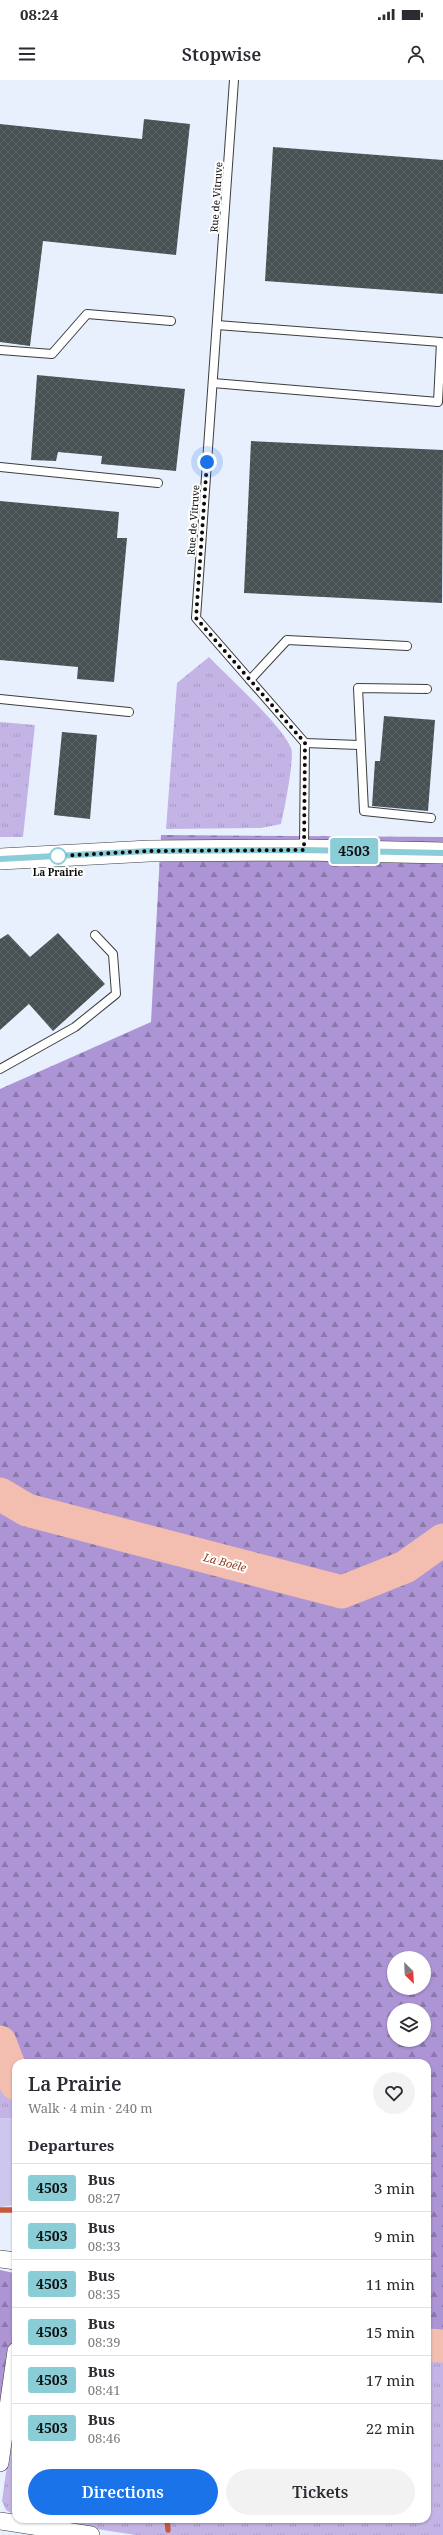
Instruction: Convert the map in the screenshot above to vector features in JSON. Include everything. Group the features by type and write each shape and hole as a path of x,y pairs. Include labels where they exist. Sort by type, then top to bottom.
{"street":[{"path":"0,859 149,851 304,850 443,853"},
{"path":"0,2259 12,2260"},
{"path":"0,2463 12,2379"},
{"path":"0,2521 12,2523"},
{"path":"13,2523 91,2535"}],"lane":[{"name":"Rue de Vitruve","path":"234,80 196,618 305,743"},
{"path":"0,350 52,354 87,314 171,321"},
{"path":"213,383 438,402 441,342 217,325"},
{"path":"0,467 158,483"},
{"path":"250,680 288,640 407,646"},
{"path":"427,689 358,688 359,745 364,811 431,818"},
{"path":"0,699 129,712"},
{"path":"304,850 305,743 359,745"},
{"path":"0,1069 75,1027 116,994 113,954 95,935"}],"green space":[{"path":"209,657 266,714 286,738 291,748 292,762 281,824 261,828 166,829 177,683"},
{"path":"0,722 35,725 23,837 0,837"},
{"path":"161,835 443,837 443,2333 431,2332 431,2059 12,2059 12,2095 0,2057 0,1089 151,1022"},
{"path":"0,2057 12,2095 12,2119 0,2118"},
{"path":"0,2270 12,2273 12,2355 0,2438"},
{"path":"431,2345 443,2346 443,2535 136,2535 57,2523 431,2523"},
{"path":"12,2430 12,2514 6,2510 2,2501"}],"shaded area":[{"path":"0,2118 12,2119 12,2206 0,2207"}],"building":[{"path":"144,119 190,124 176,255 43,241 30,346 0,342 0,124 142,139"},
{"path":"273,147 443,160 443,294 265,281"},
{"path":"37,375 185,389 176,471 101,464 102,456 58,452 56,461 31,460"},
{"path":"251,441 443,450 442,603 244,593"},
{"path":"0,501 119,512 117,538 127,538 114,682 77,679 78,667 0,660"},
{"path":"384,716 435,720 428,811 372,806 375,761 380,761"},
{"path":"62,732 97,735 90,819 54,815"},
{"path":"58,933 105,984 53,1031 29,1004 0,1030 0,939 8,934 30,957"}],"waterway":[{"name":"La Boële","path":"0,1494 27,1510 342,1592 405,1567 443,1540"},
{"path":"0,2042 12,2074"},
{"path":"0,2210 12,2210"},
{"path":"431,2345 443,2346"},
{"path":"167,2523 168,2530"}],"bus line":[{"name":"4503","path":"0,859 149,851 304,850 443,853"}],"place":[{"name":"La Prairie","path":"58,856"}],"route":[{"path":"58,856 149,851 304,850 305,743 196,618 207,462"}]}
